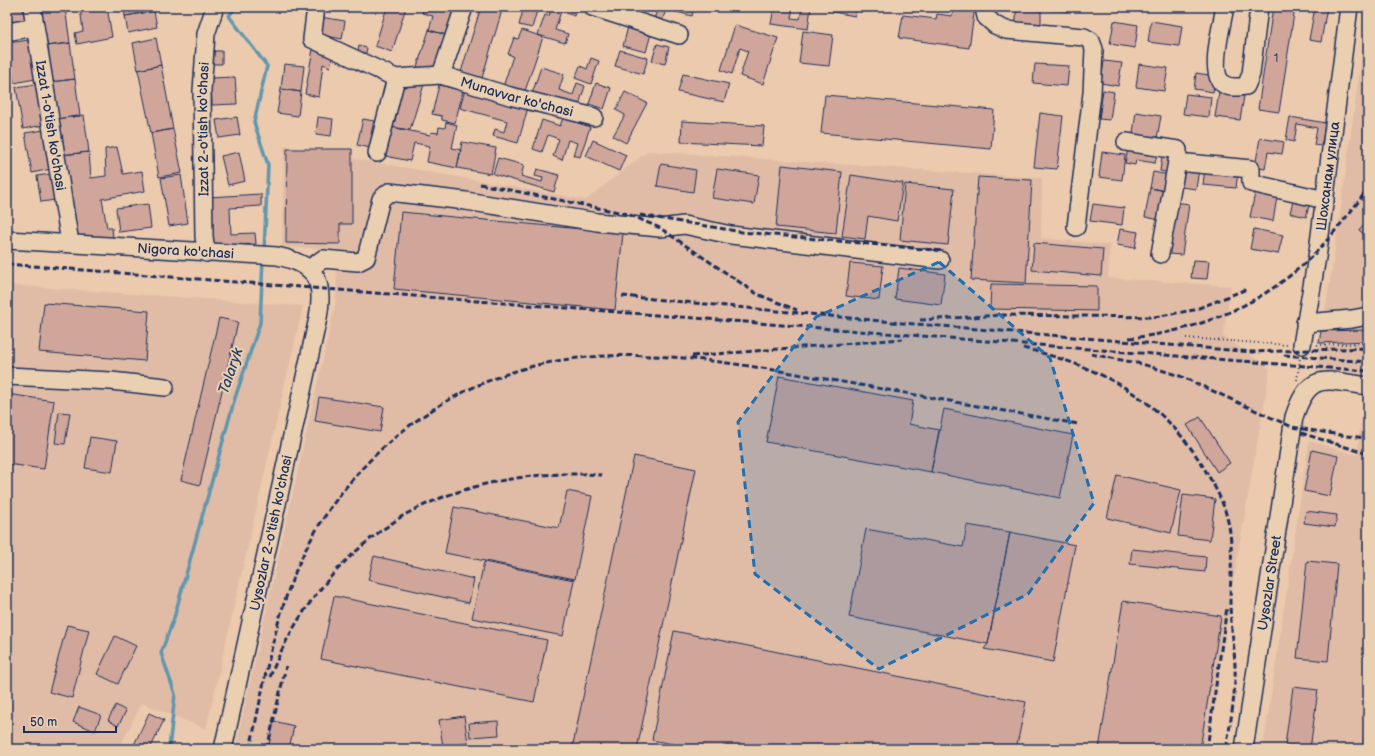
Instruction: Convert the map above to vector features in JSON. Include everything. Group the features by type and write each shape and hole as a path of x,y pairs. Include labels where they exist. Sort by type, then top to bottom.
{"street":[{"name":"Izzat 1-o'tish ko'chasi","path":"32,7 70,243"},
{"name":"Izzat 2-o'tish ko'chasi","path":"206,253 204,236 202,91 206,34 215,7"},
{"name":"Munavvar ko'chasi","path":"316,7 312,39 396,78 441,75 510,96 594,116"},
{"name":"Munavvar ko'chasi","path":"441,75 464,7"},
{"path":"592,7 679,35"},
{"path":"984,7 986,17 1000,28 1084,37 1091,41 1094,49 1092,93 1076,227"},
{"path":"1225,7 1215,67 1222,82 1232,88 1246,86 1251,74 1259,7"},
{"name":"Шохсанам улица","path":"1302,345 1324,200 1349,7"},
{"path":"7,32 35,26"},
{"path":"378,153 396,78"},
{"path":"1126,142 1178,150 1160,254"},
{"path":"1176,162 1251,169 1252,183 1324,200"},
{"path":"309,269 322,259 358,262 366,258 381,199 389,192 466,201 597,222 660,228 684,225 731,235 940,260"},
{"name":"Nigora ko'chasi","path":"7,240 206,253 277,256 298,262 309,269"},
{"name":"Uysozlar 2-o'tish ko'chasi","path":"223,749 318,318 321,289 316,276 309,269"},
{"path":"1305,323 1352,319 1368,316"},
{"path":"7,376 111,381 165,386"},
{"name":"Uysozlar Street","path":"1244,749 1294,417 1304,393 1311,385 1321,380 1368,386"}],"path":[{"path":"1186,338 1302,345 1368,343"}],"highlighted area":[{"path":"939,262 1050,358 1094,503 1028,594 879,669 755,574 738,422 816,317"}],"shaded area":[{"path":"1368,7 1368,339 1324,343 1368,343 1368,379 1316,370 1338,229"},
{"path":"284,146 586,200 648,151 1042,178 1041,238 1110,245 1108,278 1231,286 1223,336 1270,369 1204,749 235,749 336,301 337,249 282,247"},
{"path":"7,285 303,306 206,729 142,703 119,749 7,749"},
{"path":"1361,421 1368,422 1368,749 1263,749 1309,441 1357,455"}],"building":[{"path":"7,7 23,7 25,21 7,23"},
{"path":"65,7 70,43 46,46 41,9"},
{"path":"80,7 107,7 112,37 77,44 75,33 83,31"},
{"path":"124,7 154,7 154,11 125,16"},
{"path":"326,7 350,7 349,12"},
{"path":"387,7 406,7 392,52 375,46"},
{"path":"424,7 459,7 450,36 429,30 433,16 422,13"},
{"path":"481,7 503,7 482,78 461,72"},
{"path":"524,7 538,7 532,28 519,25"},
{"path":"552,7 577,7 574,16 561,11 555,30 568,34 565,43 538,35 545,15 549,16"},
{"path":"658,7 667,7 662,21 654,19"},
{"path":"670,7 694,7 692,16 669,10"},
{"path":"774,7 793,7 791,18 800,19 802,7 811,7 808,29 771,24"},
{"path":"834,7 857,7 855,16 833,12"},
{"path":"961,7 975,7 969,48 899,38 903,15 936,19 937,14 952,16 953,10 961,11"},
{"path":"1050,7 1069,7 1068,11 1050,10"},
{"path":"1273,7 1295,7 1279,112 1258,109"},
{"path":"1315,7 1327,7 1321,42 1309,40"},
{"path":"1016,9 1041,10 1041,24 1016,24"},
{"path":"154,11 157,27 128,33 125,16"},
{"path":"320,17 345,21 342,39 316,34"},
{"path":"1114,21 1138,25 1135,48 1110,44"},
{"path":"1151,21 1182,26 1179,46 1148,42"},
{"path":"629,23 652,30 646,52 623,46"},
{"path":"735,25 778,38 763,84 740,76 748,51 740,48 732,74 721,70"},
{"path":"429,30 446,35 437,67 416,70"},
{"path":"522,30 543,37 524,94 503,87 513,56 508,54 514,38 518,39"},
{"path":"803,31 833,35 829,66 799,63"},
{"path":"156,38 161,65 138,70 133,43"},
{"path":"29,40 35,79 14,83 8,43"},
{"path":"70,43 75,79 51,82 46,46"},
{"path":"657,44 669,47 665,64 652,61"},
{"path":"359,46 367,48 364,61 356,59"},
{"path":"313,49 332,58 330,67 323,64 319,97 305,94"},
{"path":"620,50 648,58 643,74 615,66"},
{"path":"214,51 222,51 222,64 213,64"},
{"path":"591,58 599,61 591,84 575,78 580,66 587,69"},
{"path":"1104,61 1122,63 1118,86 1101,83"},
{"path":"284,64 304,66 301,92 281,89"},
{"path":"1035,64 1069,66 1067,86 1033,83"},
{"path":"1139,64 1168,68 1164,91 1136,87"},
{"path":"161,65 173,129 151,133 138,70"},
{"path":"541,67 564,74 559,90 573,95 577,83 585,86 577,111 531,97"},
{"path":"1196,73 1215,76 1213,92 1194,89"},
{"path":"683,74 729,84 724,102 678,92"},
{"path":"235,77 237,104 212,105 211,78"},
{"path":"75,79 80,116 56,119 51,82"},
{"path":"425,81 410,130 386,126 402,87 408,83"},
{"path":"596,83 611,88 604,109 589,104"},
{"path":"37,84 44,125 23,129 16,87"},
{"path":"439,85 463,91 455,123 442,120 442,116 432,114"},
{"path":"466,86 529,104 518,143 493,136 495,129 504,132 507,121 460,108"},
{"path":"281,89 301,92 298,116 277,113"},
{"path":"1103,90 1114,92 1110,120 1099,119"},
{"path":"625,92 647,103 626,143 613,136 625,115 616,110"},
{"path":"1219,92 1244,96 1240,120 1215,117"},
{"path":"1186,94 1211,97 1209,117 1183,114"},
{"path":"825,95 994,110 991,149 821,133"},
{"path":"1136,112 1161,116 1156,144 1132,140"},
{"path":"1040,113 1063,116 1057,169 1034,167"},
{"path":"84,115 89,152 61,155 56,119"},
{"path":"237,117 240,135 219,138 216,120"},
{"path":"318,117 333,119 331,136 316,134"},
{"path":"1290,117 1326,123 1321,146 1314,145 1317,128 1297,124 1294,142 1286,140"},
{"path":"563,118 590,127 580,157 573,155 577,143 568,140 562,160 553,156 559,139 548,135 542,152 533,149 542,120 560,126"},
{"path":"363,119 374,121 371,134 378,136 375,149 357,145"},
{"path":"682,121 764,126 762,146 681,142"},
{"path":"446,122 457,125 452,148 461,150 457,168 427,162 430,146 414,143 410,161 380,155 386,126 430,135 431,132 438,133 439,127 445,128"},
{"path":"173,129 182,173 159,177 151,133"},
{"path":"44,130 51,169 32,173 25,133"},
{"path":"1260,138 1284,142 1282,154 1268,152 1265,169 1255,167"},
{"path":"593,140 626,155 619,171 586,156"},
{"path":"462,142 496,148 491,174 457,168"},
{"path":"1129,144 1174,151 1170,173 1160,171 1162,156 1157,155 1155,163 1136,160 1135,165 1125,163"},
{"path":"117,147 123,174 142,171 145,191 102,199 107,228 112,228 113,239 74,236 61,155 89,152 91,178 106,176 105,149"},
{"path":"287,149 352,149 352,224 340,224 340,244 286,243"},
{"path":"239,152 245,181 228,185 221,156"},
{"path":"1102,152 1125,155 1122,180 1099,177"},
{"path":"498,158 524,165 521,176 542,182 543,178 535,176 537,169 559,175 554,192 493,174"},
{"path":"661,164 696,170 693,192 657,186"},
{"path":"782,165 842,172 836,233 776,227"},
{"path":"1183,167 1199,169 1196,189 1181,187"},
{"path":"1205,168 1238,171 1236,188 1203,185"},
{"path":"717,169 759,175 754,204 712,198"},
{"path":"1153,172 1169,175 1166,191 1150,188"},
{"path":"51,174 55,200 41,202 37,176"},
{"path":"181,175 188,223 169,226 161,178"},
{"path":"851,175 903,183 897,221 868,216 865,239 842,236"},
{"path":"978,177 1032,180 1026,283 971,280"},
{"path":"905,184 954,189 948,245 900,240"},
{"path":"1150,188 1166,191 1160,220 1145,217"},
{"path":"1255,193 1277,197 1273,221 1250,217"},
{"path":"261,194 261,206 230,208 231,234 255,233 256,244 211,246 208,197"},
{"path":"1293,201 1309,206 1306,217 1290,213"},
{"path":"1175,202 1189,204 1182,255 1168,254"},
{"path":"148,204 151,228 119,232 116,208"},
{"path":"1093,204 1124,208 1122,225 1090,221"},
{"path":"401,212 623,233 615,310 394,289"},
{"path":"1368,219 1368,238 1359,230"},
{"path":"1120,229 1138,232 1135,248 1117,245"},
{"path":"1254,229 1283,235 1278,254 1250,249"},
{"path":"1034,243 1103,249 1101,276 1032,270"},
{"path":"1193,260 1209,261 1207,279 1191,278"},
{"path":"850,263 883,266 879,300 846,296"},
{"path":"899,268 945,274 941,305 895,299"},
{"path":"991,284 1097,286 1097,311 990,309"},
{"path":"44,303 149,311 145,361 39,352"},
{"path":"219,318 238,322 200,485 181,480"},
{"path":"1368,330 1368,341 1319,343 1321,331"},
{"path":"779,376 913,401 909,424 939,430 931,472 766,442"},
{"path":"7,394 54,401 44,469 7,464"},
{"path":"319,397 384,407 380,432 315,421"},
{"path":"944,409 1073,435 1060,498 931,472"},
{"path":"59,412 70,413 65,444 55,443"},
{"path":"1200,417 1230,463 1217,472 1187,425"},
{"path":"90,437 117,441 112,472 85,468"},
{"path":"1312,450 1338,456 1330,496 1304,491"},
{"path":"634,456 696,469 637,749 572,749"},
{"path":"1117,475 1181,490 1171,533 1107,518"},
{"path":"567,491 592,496 575,579 445,553 454,507 559,528"},
{"path":"1183,495 1215,499 1210,540 1178,536"},
{"path":"1306,511 1337,515 1335,527 1304,523"},
{"path":"967,525 1010,532 988,644 849,617 866,529 963,547"},
{"path":"1010,532 1075,545 1053,662 984,649 988,644"},
{"path":"1132,549 1206,557 1205,572 1130,564"},
{"path":"374,556 474,579 469,603 368,580"},
{"path":"1307,561 1337,564 1328,661 1297,658"},
{"path":"484,562 574,580 563,636 472,618"},
{"path":"334,596 547,640 534,702 321,659"},
{"path":"1123,601 1221,616 1200,749 1099,749"},
{"path":"67,625 89,630 72,698 49,692"},
{"path":"674,631 1026,702 1016,749 697,749 652,740"},
{"path":"115,636 136,646 118,684 97,674"},
{"path":"1293,687 1318,690 1310,749 1285,745"},
{"path":"1368,688 1368,749 1363,749"},
{"path":"116,705 126,711 118,726 108,720"},
{"path":"79,707 101,715 95,731 73,722"},
{"path":"149,713 164,720 150,749 132,749"},
{"path":"464,716 468,743 443,747 439,720"},
{"path":"274,721 294,726 289,749 268,749"},
{"path":"498,721 499,735 470,737 469,723"}],"waterway":[{"name":"Talaryk","path":"236,7 229,16 267,66 254,122 268,165 264,251"},
{"name":"Talaryk","path":"169,749 175,694 161,653 174,618 234,401 260,323 263,259"}],"railway":[{"path":"480,184 628,214 660,228 757,294 797,310"},
{"path":"1129,338 1155,335 1207,321 1255,299 1278,285 1318,250 1338,228 1368,189"},
{"path":"640,215 742,232 944,251"},
{"path":"7,264 1368,371"},
{"path":"920,320 1003,315 1154,317 1194,310 1247,289"},
{"path":"622,296 892,322 1253,352 1368,348"},
{"path":"692,356 903,339"},
{"path":"1023,348 1078,365 1103,376 1127,389 1149,404 1169,422 1187,444 1204,468 1216,490 1222,502 1229,525 1231,548 1230,605 1235,661 1235,680 1233,706 1226,749"},
{"path":"1091,354 1142,364 1180,376 1292,427 1368,438"},
{"path":"1284,355 1368,362"},
{"path":"250,749 272,645 284,603 291,583 311,539 337,499 368,463 403,431 442,404 485,382 530,367 578,358 610,356 675,357 708,360 773,370 1078,424"},
{"path":"1301,433 1368,454"},
{"path":"270,677 290,634 317,594 348,558 402,516 454,493 502,480 552,474 602,475"},
{"path":"1207,749 1227,607"},
{"path":"267,749 286,666"}]}
